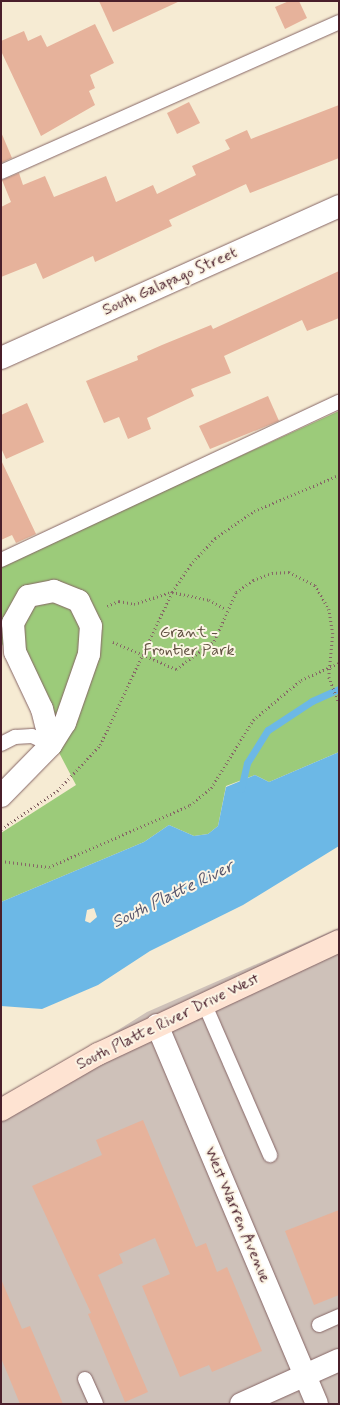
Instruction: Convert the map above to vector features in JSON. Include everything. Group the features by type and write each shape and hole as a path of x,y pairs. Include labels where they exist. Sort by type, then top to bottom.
{"street":[{"name":"South Galapago Street","path":"1,358 339,206"},
{"path":"1,796 51,745 65,723 89,654 91,632 84,610 79,601 54,591 28,596 13,623 15,652 42,709 51,745"},
{"name":"South Platte River Drive West","path":"1,1110 157,1025 339,941"},
{"name":"West Warren Avenue","path":"157,1025 317,1404"},
{"path":"241,1404 339,1360"}],"lane":[{"path":"1,172 339,22"},
{"path":"1,560 339,402"},
{"path":"1,744 15,737 32,736 51,745"},
{"path":"204,1004 270,1156"},
{"path":"318,1325 339,1316"},
{"path":"85,1379 96,1404"}],"path":[{"path":"1,829 57,792 91,756 125,696 172,592 190,565 234,524 276,500 339,475"},
{"path":"91,632 176,669 214,642 226,609 236,592 254,580 272,573 289,572 302,577 315,585 329,609 332,633 328,669 329,677 339,703"},
{"path":"84,610 118,601 134,604 172,592 209,600 226,609"},
{"path":"1,861 49,867 190,805 211,788 253,720 301,680 339,663"}],"shaded area":[{"path":"339,928 339,1404 1,1404 1,1103 147,1012"}],"green space":[{"name":"Grant - Frontier Park","path":"339,411 339,752 269,782 255,775 226,786 218,826 208,834 194,836 169,825 144,842 1,902 1,833 76,785 1,642 1,565"}],"water":[{"name":"South Platte River","path":"339,752 339,846 243,905 150,951 98,985 42,1009 1,1006 1,902 144,842 169,825 194,836 208,834 218,826 226,787 255,775 269,782","holes":["94,908 97,917 90,923 85,921 87,910"]}],"building":[{"path":"99,1 180,1 113,32"},
{"path":"289,1 299,1 307,18 285,29 275,7"},
{"path":"95,24 114,63 90,75 95,88 89,91 95,105 41,136 1,51 1,41 24,31 28,41 41,35 47,47"},
{"path":"189,102 200,123 177,134 167,113"},
{"path":"339,105 339,158 250,193 246,184 169,220 172,226 95,262 93,256 43,279 36,263 1,277 1,207 11,202 2,180 19,173 23,185 45,176 54,197 106,176 116,202 153,185 157,194 196,175 192,166 230,149 225,140 247,130 251,139"},
{"path":"1,132 12,158 1,163"},
{"path":"339,271 339,318 307,331 302,320 224,356 231,373 191,389 194,396 147,418 151,429 128,439 119,417 104,423 86,381 138,360 137,356 162,345 211,325 213,329"},
{"path":"268,396 279,421 210,449 199,426"},
{"path":"27,403 44,442 6,459 1,448 1,415"},
{"path":"1,460 36,534 16,543 12,535 1,540"},
{"path":"143,1120 196,1247 206,1243 217,1272 227,1267 262,1351 212,1372 209,1365 180,1377 142,1286 170,1274 155,1238 119,1254 123,1263 98,1275 148,1392 125,1402 88,1314 91,1313 32,1186 102,1155 96,1140"},
{"path":"339,1210 339,1295 314,1305 285,1231"},
{"path":"1,1279 22,1329 30,1326 63,1404 20,1404 1,1358"}],"waterway":[{"path":"241,789 247,763 268,730 312,701 339,689"}]}
